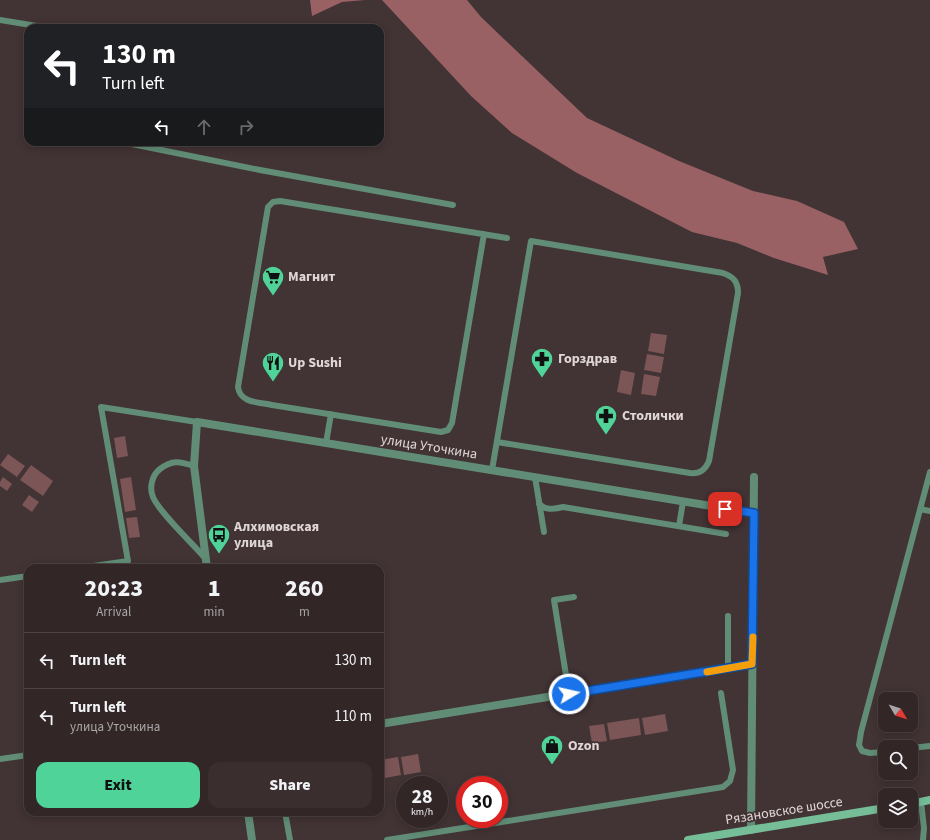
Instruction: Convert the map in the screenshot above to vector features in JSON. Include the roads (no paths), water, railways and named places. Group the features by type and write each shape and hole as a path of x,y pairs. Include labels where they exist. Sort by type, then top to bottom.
{"main road":[{"path":"918,803 930,800"},
{"name":"Рязановское шоссе","path":"688,840 878,809"}],"street":[{"name":"улица Уточкина","path":"196,422 754,513"},
{"path":"196,422 194,466 206,564"},
{"path":"751,830 754,477"},
{"path":"384,723 752,664"},
{"path":"249,816 252,840"}],"lane":[{"path":"0,20 24,24"},
{"path":"142,146 260,170 454,205"},
{"path":"484,234 450,428 441,432 247,400 238,392 268,207 270,204 280,201 484,234 507,238"},
{"path":"492,470 530,241 723,273 729,275 736,282 738,293 709,461 703,471 697,474 497,442"},
{"name":"улица Уточкина","path":"107,564 128,561 101,407 196,422"},
{"path":"326,443 331,414"},
{"path":"194,466 179,461 169,462 157,471 151,482 152,496 158,506 205,558"},
{"path":"878,752 870,753 862,751 859,745 861,732 930,472"},
{"path":"535,478 544,532"},
{"path":"679,526 683,502"},
{"path":"539,504 545,509 550,510 563,507 726,534"},
{"path":"920,509 930,511"},
{"path":"0,580 24,577"},
{"path":"569,694 554,600 574,597"},
{"path":"728,616 728,668"},
{"path":"387,840 723,787 730,781 733,770 721,693"},
{"path":"918,747 930,746"},
{"path":"0,759 24,756"},
{"path":"921,802 924,828 923,840"},
{"path":"286,816 290,840"}],"place":[{"name":"Магнит","path":"273,296"},
{"name":"Горздрав","path":"542,378"},
{"name":"Up Sushi","path":"273,382"},
{"name":"Столички","path":"606,436"},
{"name":"Алхимовская улица","path":"219,554"},
{"name":"Ozon","path":"552,766"}]}
